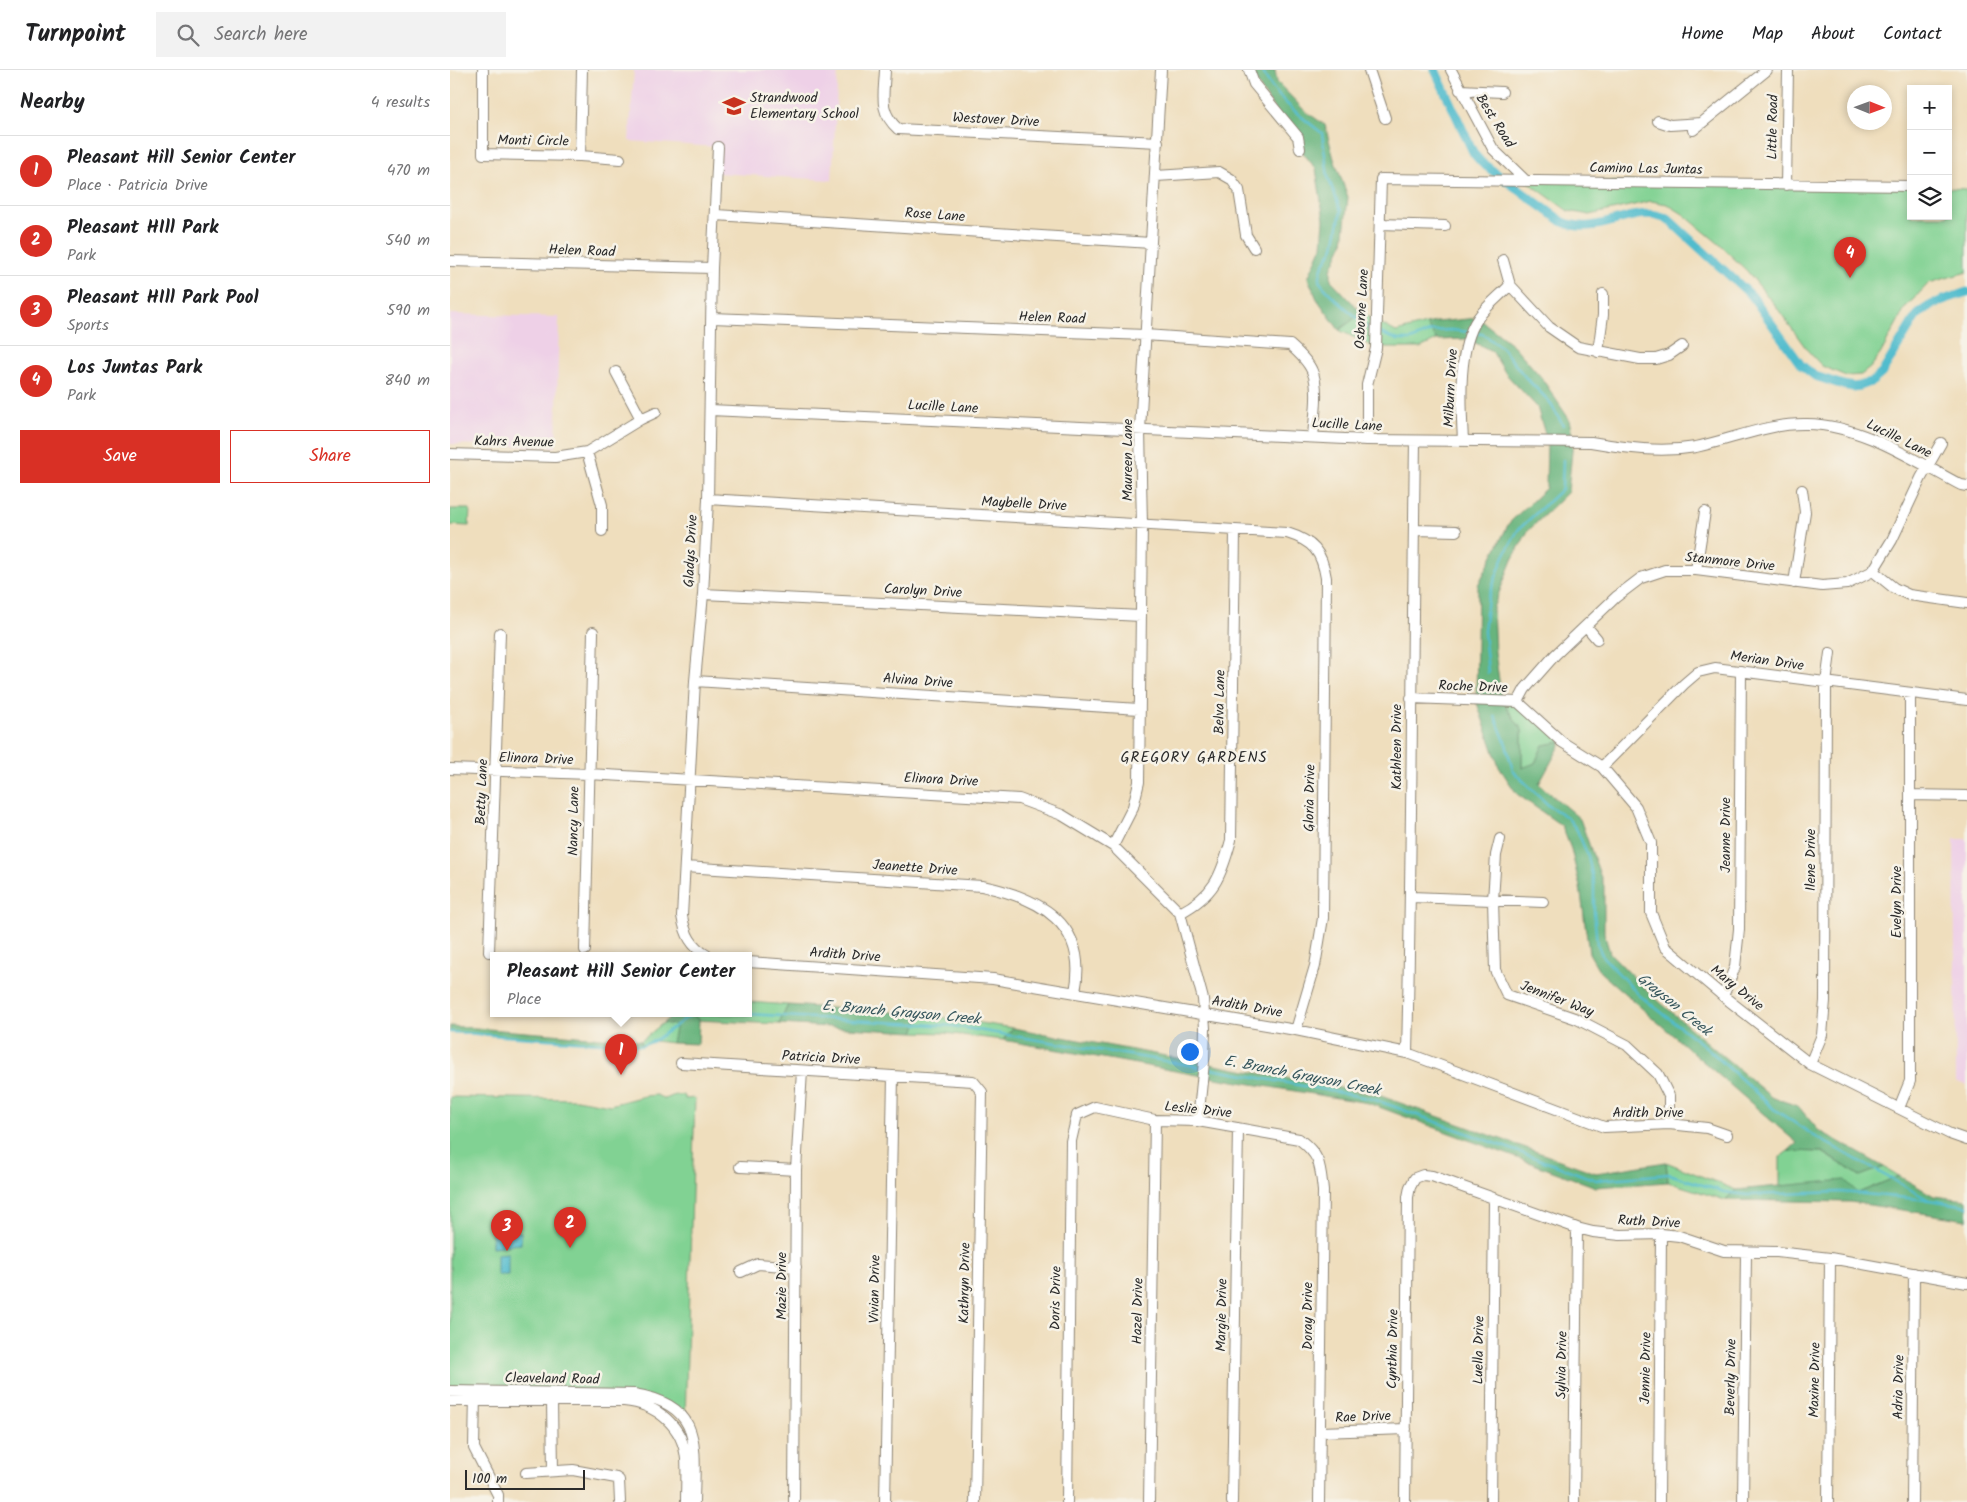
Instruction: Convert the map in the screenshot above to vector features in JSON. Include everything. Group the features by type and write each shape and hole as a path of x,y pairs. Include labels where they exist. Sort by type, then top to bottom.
{"street":[{"name":"Monti Circle","path":"483,70 483,154 580,156 582,70"},
{"name":"Westover Drive","path":"885,70 883,106 885,116 898,130 1158,142"},
{"name":"Maureen Lane","path":"1113,846 1133,807 1138,793 1139,782 1142,525 1140,430 1161,70"},
{"path":"1248,70 1254,84 1298,137 1300,149"},
{"path":"1369,70 1385,118"},
{"name":"Best Road","path":"1450,70 1493,149 1522,181"},
{"path":"1693,130 1767,70"},
{"name":"Little Road","path":"1786,185 1788,70"},
{"path":"1460,90 1502,92"},
{"path":"1658,121 1670,125 1703,123"},
{"name":"Gladys Drive","path":"701,952 691,942 684,929 682,916 695,681 703,594 708,499 712,268 718,147"},
{"path":"580,156 620,159"},
{"path":"1156,176 1219,172 1231,178 1239,190 1246,235 1254,248"},
{"name":"Camino Las Juntas","path":"1381,179 1907,186"},
{"name":"Osborne Lane","path":"1367,440 1367,385 1376,348 1381,179"},
{"name":"Rose Lane","path":"716,215 1151,243"},
{"path":"1380,224 1446,226"},
{"path":"1503,260 1510,285 1549,327 1578,347 1640,359 1656,359 1669,355 1682,346"},
{"name":"Helen Road","path":"450,261 712,268"},
{"name":"Milburn Drive","path":"1463,440 1463,360 1468,339 1478,318 1510,285"},
{"path":"1598,352 1603,315 1603,294"},
{"name":"Helen Road","path":"712,318 1145,335 1290,345 1313,372 1316,391 1313,437"},
{"path":"616,372 641,419"},
{"name":"Lucille Lane","path":"710,410 1367,440 1591,442 1659,451 1696,447 1770,426 1808,424 1842,429 1872,439 1961,485 1967,486"},
{"name":"Kahrs Avenue","path":"450,454 556,457 587,452 656,412"},
{"name":"Kathleen Drive","path":"1407,1054 1411,897 1411,698 1415,441"},
{"path":"1941,443 1892,540 1873,571 1894,588 1909,595 1967,603"},
{"path":"587,452 602,505 602,531"},
{"path":"1794,583 1804,512 1802,490"},
{"name":"Maybelle Drive","path":"708,499 1287,533 1301,537 1320,554 1324,564"},
{"path":"1696,570 1705,512"},
{"path":"1414,530 1456,531"},
{"name":"Belva Lane","path":"1180,913 1197,904 1212,889 1226,861 1231,840 1235,531"},
{"name":"Gloria Drive","path":"1296,1030 1315,966 1322,918 1326,588 1324,564"},
{"name":"Stanmore Drive","path":"1518,702 1525,689 1586,626 1616,596 1641,578 1665,570 1696,570 1822,586 1847,584 1873,571"},
{"name":"Carolyn Drive","path":"703,594 1141,616"},
{"path":"1586,626 1597,640"},
{"name":"Nancy Lane","path":"585,950 593,632"},
{"name":"Betty Lane","path":"489,952 500,633"},
{"name":"Ilene Drive","path":"1810,1064 1822,1035 1825,1001 1826,683 1830,654"},
{"name":"Merian Drive","path":"1602,767 1684,684 1698,672 1715,668 1967,700"},
{"name":"Jeanne Drive","path":"1723,996 1735,967 1740,929 1741,671"},
{"name":"Alvina Drive","path":"695,681 1139,709"},
{"name":"Evelyn Drive","path":"1899,1108 1910,1081 1910,693"},
{"name":"Roche Drive","path":"1411,698 1518,702 1562,742 1602,767"},
{"name":"Mary Drive","path":"1602,767 1636,807 1651,843 1651,913 1665,947 1723,996 1810,1064 1950,1134 1967,1140"},
{"name":"Elinora Drive","path":"450,769 589,774 1020,799 1062,815 1113,846 1180,913"},
{"path":"1911,795 1967,796"},
{"name":"Jennifer Way","path":"1500,839 1496,855 1493,900 1495,970 1507,995 1577,1018 1628,1045 1658,1074 1669,1096 1669,1124"},
{"name":"Jeanette Drive","path":"685,867 982,886 1005,891 1045,908 1064,927 1075,948 1078,962 1075,992"},
{"path":"1411,897 1543,902"},
{"path":"1180,913 1203,999 1204,1062 1198,1121"},
{"name":"Ardith Drive","path":"752,962 993,979 1296,1030 1407,1054 1604,1127 1669,1124 1707,1128 1727,1135"},
{"name":"Patricia Drive","path":"681,1063 959,1080"},
{"name":"Mazie Drive","path":"794,1502 796,1170 802,1071"},
{"name":"Vivian Drive","path":"885,1502 893,1076"},
{"name":"Kathryn Drive","path":"959,1080 972,1081 982,1092 975,1502"},
{"name":"Leslie Drive","path":"1095,1107 1155,1120 1198,1121 1299,1139"},
{"name":"Doris Drive","path":"1067,1502 1071,1141 1077,1115 1095,1107"},
{"name":"Hazel Drive","path":"1149,1502 1155,1120"},
{"name":"Margie Drive","path":"1232,1502 1238,1128"},
{"name":"Doray Drive","path":"1299,1139 1312,1149 1318,1160 1323,1191 1319,1502"},
{"path":"740,1167 796,1170"},
{"name":"Ruth Drive","path":"1408,1197 1410,1187 1415,1178 1432,1176 1593,1232 1620,1235 1661,1234 1679,1236 1724,1251 1777,1252 1830,1258 1967,1284"},
{"name":"Cynthia Drive","path":"1405,1502 1408,1197"},
{"name":"Luella Drive","path":"1491,1502 1494,1199"},
{"name":"Sylvia Drive","path":"1574,1502 1577,1228"},
{"name":"Jennie Drive","path":"1659,1502 1661,1234"},
{"name":"Beverly Drive","path":"1743,1502 1746,1252"},
{"name":"Maxine Drive","path":"1828,1502 1830,1258"},
{"path":"741,1272 758,1264 796,1267"},
{"name":"Adria Drive","path":"1912,1502 1914,1273"},
{"name":"Cleaveland Road","path":"450,1391 475,1396 552,1401 624,1401 644,1405 658,1412 674,1427"},
{"name":"Cleaveland Road","path":"450,1400 475,1396 634,1394 654,1397 677,1410 685,1419"},
{"path":"475,1396 474,1448 498,1495 498,1502"},
{"path":"552,1401 553,1471"},
{"path":"686,1502 686,1461 684,1448 674,1427 685,1419 690,1427 694,1446 694,1502"},
{"name":"Rae Drive","path":"1321,1432 1406,1429"},
{"path":"526,1473 573,1470 616,1478 619,1480 620,1502"}],"shaded area":[{"name":"Strandwood Elementary School","path":"634,70 838,70 832,180 717,173 718,147 629,141"},
{"path":"450,314 559,317 556,447 450,444"},
{"path":"1954,839 1967,839 1967,1085 1956,1082"}],"green space":[{"path":"1249,70 1275,70 1277,82 1305,111 1325,125 1334,159 1348,197 1343,243 1331,269 1331,280 1362,313 1339,330 1317,299 1308,278 1322,246 1324,220 1316,169 1300,149"},
{"path":"1525,180 1907,186 1907,220 1952,220 1952,188 1967,189 1967,272 1929,283 1905,308 1881,353 1871,367 1861,375 1846,376 1822,366 1808,351 1775,305 1747,271 1718,243 1683,214 1667,204 1651,201 1590,215 1568,211"},
{"path":"1362,313 1396,332 1426,324 1437,340 1420,348 1376,348 1339,330"},
{"path":"1478,318 1513,345 1541,377 1569,419 1573,441 1568,492 1528,531 1512,560 1493,608 1495,652 1502,701 1522,730 1522,768 1535,763 1543,745 1562,742 1539,784 1580,819 1604,886 1604,933 1610,953 1648,992 1771,1097 1798,1106 1818,1130 1884,1167 1860,1176 1823,1152 1788,1151 1797,1143 1600,972 1589,953 1580,887 1571,849 1562,826 1517,794 1499,767 1476,700 1478,585 1509,523 1546,488 1547,441 1537,407 1506,374 1492,351 1467,339 1437,340 1426,324"},
{"path":"450,509 470,509 469,526 450,525"},
{"path":"1502,701 1518,702 1562,742 1543,745 1535,763 1522,769 1522,730"},
{"path":"752,1002 788,1005 779,1024 699,1020 696,1017 752,1017"},
{"path":"788,1005 921,1014 914,1032 779,1024"},
{"path":"921,1014 1013,1028 1003,1040 945,1033 914,1032"},
{"path":"670,1017 696,1017 699,1020 698,1044 672,1043 676,1025 663,1023"},
{"path":"663,1023 676,1025 672,1043 654,1041 641,1046 641,1041"},
{"path":"450,1026 641,1041 641,1046 450,1032"},
{"path":"1013,1028 1378,1095 1596,1173 1666,1162 1668,1182 1596,1187 1368,1103 1003,1040"},
{"path":"656,1095 665,1099 675,1095 683,1095 685,1099 695,1098 685,1419 669,1404 450,1391 450,1097 576,1099 610,1105 644,1096"},
{"path":"1788,1151 1822,1152 1860,1176 1884,1167 1899,1176 1858,1193 1780,1185 1780,1157"},
{"path":"1666,1162 1736,1190 1725,1200 1668,1182"},
{"path":"1899,1176 1934,1196 1967,1200 1967,1220 1850,1202 1725,1200 1736,1190 1845,1180 1858,1193"}],"water":[{"path":"492,1230 521,1232 521,1244 492,1247"},
{"path":"508,1253 508,1275 497,1275 497,1254"}],"waterway":[{"name":"Grayson Creek","path":"1262,70 1280,97 1322,133 1328,177 1341,211 1334,247 1322,267 1319,281 1335,299 1365,326 1373,330"},
{"path":"1435,70 1474,154 1482,163 1563,222 1577,226 1590,226 1642,215 1655,215 1668,219 1752,296 1801,365 1815,376 1853,387 1873,381 1882,373 1915,318 1920,313 1939,302 1967,292"},
{"name":"Grayson Creek","path":"1380,333 1398,340 1411,340 1432,331 1451,330 1469,332"},
{"name":"Grayson Creek","path":"1474,333 1483,334 1502,348 1526,378 1549,401 1563,425"},
{"name":"Grayson Creek","path":"1488,673 1484,631 1488,598 1504,556 1518,530 1562,489 1563,460"},
{"name":"Grayson Creek","path":"1495,716 1506,744 1513,771 1549,806 1567,817 1577,830 1588,856 1594,884 1597,944 1603,957 1639,995 1706,1047 1775,1110 1816,1137 1929,1200 1967,1206"},
{"name":"E. Branch Grayson Creek","path":"752,1014 953,1026 1201,1067"},
{"name":"E. Branch Grayson Creek","path":"450,1032 641,1046 654,1041 688,1017"},
{"name":"E. Branch Grayson Creek","path":"1206,1068 1373,1099 1596,1180 1669,1174 1724,1192 1748,1195 1842,1192 1929,1200"}],"place":[{"name":"Strandwood Elementary School","path":"734,106"},
{"name":"Los Juntas Park","path":"1850,278"},
{"name":"Pleasant Hill Senior Center","path":"621,1075"},
{"name":"Pleasant HIll Park","path":"570,1248"},
{"name":"Pleasant HIll Park Pool","path":"507,1251"}],"district":[{"name":"GREGORY GARDENS","path":"1194,758"}]}
